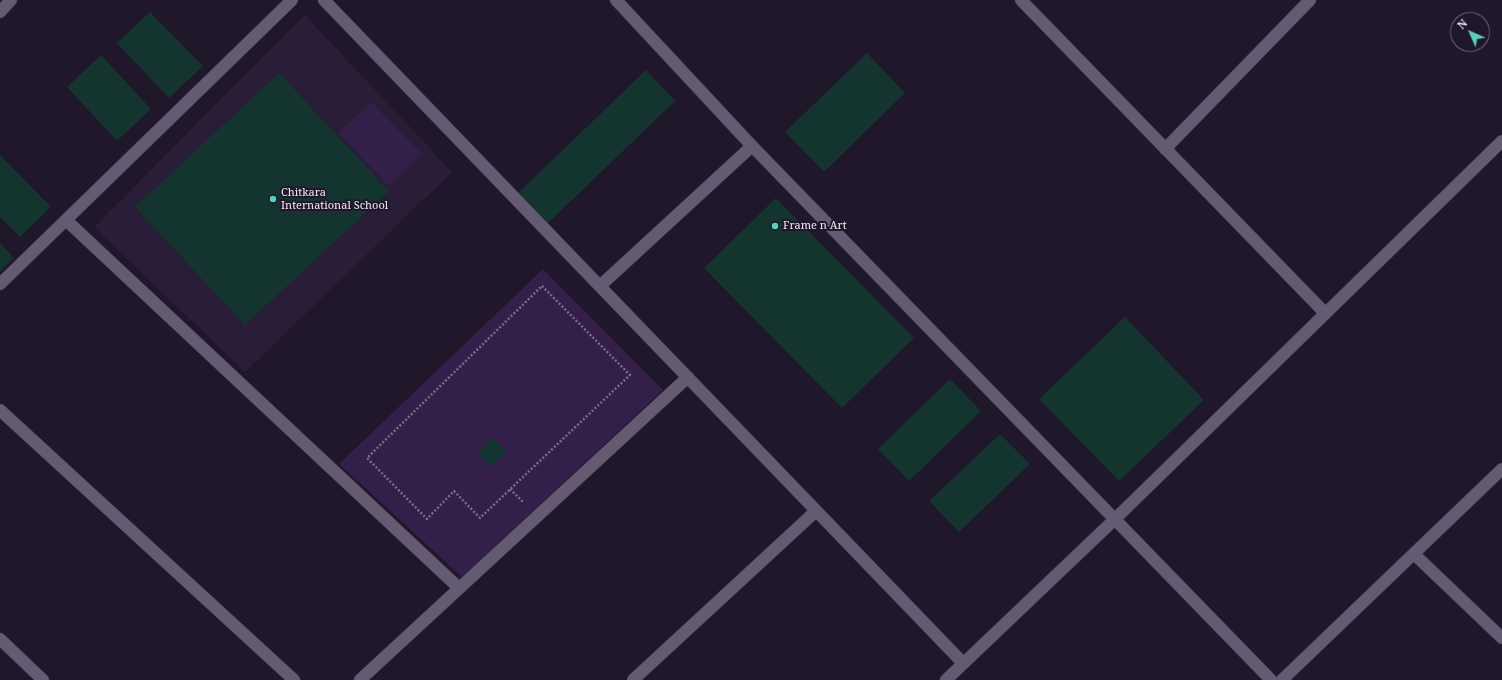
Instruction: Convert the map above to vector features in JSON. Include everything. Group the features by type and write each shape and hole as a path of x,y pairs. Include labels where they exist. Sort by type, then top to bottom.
{"street":[{"path":"0,12 12,0"},
{"path":"0,284 292,0"},
{"path":"324,0 963,663"},
{"path":"616,0 752,146 1272,680"},
{"path":"1021,0 1325,313"},
{"path":"1165,149 1310,0"},
{"path":"954,677 963,663 1114,519 1502,141"},
{"path":"600,286 752,146"},
{"path":"66,220 459,588"},
{"path":"360,680 688,377"},
{"path":"0,410 294,680"},
{"path":"1282,680 1502,468"},
{"path":"633,680 816,511"},
{"path":"1414,554 1502,638"},
{"path":"0,639 43,680"}],"path":[{"path":"542,286 630,375 480,518 454,491 428,519 367,458 542,286"}],"shaded area":[{"name":"Chitkara International School","path":"305,15 452,172 245,372 94,227"},
{"path":"371,102 422,154 389,186 338,133"},
{"path":"543,269 663,390 462,577 339,464"}],"building":[{"path":"150,12 203,66 169,98 117,43"},
{"path":"867,53 905,93 824,172 785,132"},
{"path":"101,55 151,109 117,141 67,87"},
{"path":"646,70 675,101 547,224 517,194"},
{"path":"279,73 389,191 245,325 135,207"},
{"path":"0,155 51,207 20,237 0,217"},
{"path":"776,198 914,338 842,408 704,268"},
{"path":"0,243 14,258 0,271"},
{"path":"1125,317 1204,400 1119,481 1039,399"},
{"path":"950,379 981,411 909,481 878,449"},
{"path":"1000,434 1030,464 959,532 929,501"},
{"path":"493,438 507,452 491,467 477,452"}],"place":[{"name":"Chitkara International School","path":"273,199"},
{"name":"Frame n Art","path":"775,226"}]}
